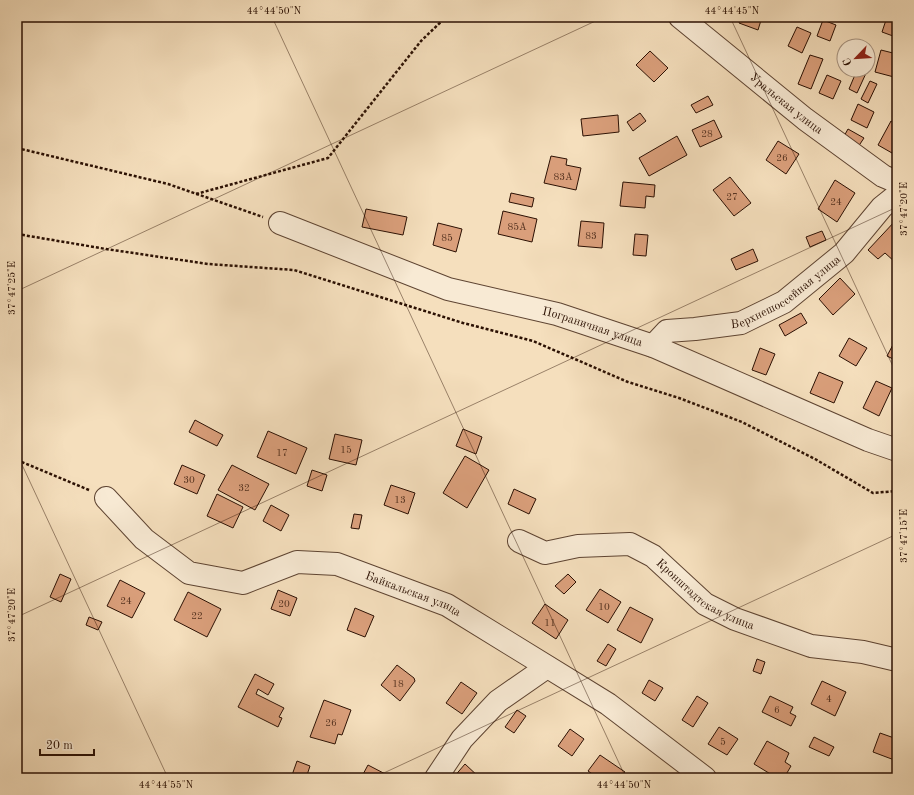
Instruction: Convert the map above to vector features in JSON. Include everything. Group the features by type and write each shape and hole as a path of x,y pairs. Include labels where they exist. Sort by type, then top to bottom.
{"street":[{"name":"Уральская улица","path":"680,17 804,119 883,176 897,182"},
{"name":"Верхнешоссейная улица","path":"653,346 666,331 741,323 784,302 844,253 882,207 897,195"},
{"name":"Пограничная улица","path":"280,223 448,289 556,314 653,346 868,440 897,450"},
{"name":"Байкальская улица","path":"106,498 144,538 189,573 243,583 297,562 336,564 447,605 608,704 705,778"},
{"name":"Кронштадтская улица","path":"519,541 545,553 578,546 630,544 653,556 704,604 735,619 811,646 863,652 897,660"},
{"path":"436,778 462,739 498,701 546,667"}],"path":[{"path":"196,194 328,158 421,41 446,17"},
{"path":"17,148 168,184 280,223"},
{"path":"17,234 208,264 294,270 463,323 533,340 628,382 742,422 814,459 873,493 897,491"},
{"path":"17,460 106,498"}],"building":[{"path":"741,17 762,17 758,30 739,23"},
{"path":"887,17 897,20 897,26 893,36 882,32"},
{"path":"823,20 836,25 830,41 817,36"},
{"path":"797,27 811,33 802,53 788,46"},
{"path":"881,50 897,54 897,66 894,77 876,72"},
{"path":"650,51 668,68 654,82 636,65"},
{"path":"810,55 823,59 811,89 798,84"},
{"path":"827,75 841,81 833,99 819,93"},
{"path":"854,78 864,78 857,93 849,89"},
{"path":"870,81 877,84 868,103 861,99"},
{"path":"708,96 713,105 696,113 691,105"},
{"path":"858,104 874,112 867,128 851,120"},
{"path":"640,113 646,121 633,131 627,122"},
{"path":"618,115 619,132 583,136 581,119"},
{"path":"714,120 722,137 700,147 692,130"},
{"path":"891,121 897,124 897,144 892,153 878,145"},
{"path":"848,129 864,138 858,147 843,138"},
{"path":"677,136 687,155 649,176 639,158"},
{"path":"778,141 799,154 786,174 766,160"},
{"path":"551,156 567,159 566,165 581,168 576,190 544,183"},
{"path":"730,177 751,203 734,216 713,190"},
{"path":"835,180 855,193 837,222 818,209"},
{"path":"623,182 655,185 654,197 646,196 645,208 620,206"},
{"path":"511,193 534,198 532,207 509,202"},
{"path":"366,209 407,217 403,235 362,227"},
{"path":"503,211 537,219 532,242 498,234"},
{"path":"896,220 897,260 895,262 885,253 878,259 868,250"},
{"path":"581,221 604,223 602,248 578,246"},
{"path":"438,223 462,229 456,252 433,245"},
{"path":"822,231 826,240 810,247 806,237"},
{"path":"635,234 648,235 646,256 633,255"},
{"path":"753,249 758,261 736,270 731,259"},
{"path":"840,278 855,294 833,315 819,299"},
{"path":"801,313 807,323 785,336 779,325"},
{"path":"897,337 897,361 887,356"},
{"path":"849,338 867,348 856,366 839,356"},
{"path":"760,348 775,354 766,375 752,370"},
{"path":"819,372 843,382 834,403 810,393"},
{"path":"876,381 892,388 879,416 863,408"},
{"path":"195,420 223,435 217,446 189,432"},
{"path":"463,429 482,437 476,454 456,446"},
{"path":"268,431 307,448 296,474 257,457"},
{"path":"335,434 362,440 356,465 329,459"},
{"path":"465,456 489,470 467,508 443,493"},
{"path":"182,465 205,475 197,494 174,484"},
{"path":"232,465 269,484 255,510 218,490"},
{"path":"312,470 327,475 322,491 307,486"},
{"path":"391,485 415,493 408,514 384,505"},
{"path":"514,489 536,499 529,514 508,504"},
{"path":"217,494 243,507 233,528 207,516"},
{"path":"271,505 289,515 281,531 263,521"},
{"path":"354,514 362,515 359,529 351,528"},
{"path":"60,574 71,579 61,602 50,597"},
{"path":"568,574 576,582 564,594 555,586"},
{"path":"120,580 145,593 132,618 107,606"},
{"path":"600,589 621,602 608,623 586,610"},
{"path":"278,590 297,598 290,616 271,609"},
{"path":"188,592 221,609 207,637 174,620"},
{"path":"545,604 568,620 556,639 532,623"},
{"path":"630,607 653,619 641,643 617,630"},
{"path":"355,608 374,616 365,637 347,630"},
{"path":"89,617 102,622 98,630 86,625"},
{"path":"608,644 616,649 606,666 597,661"},
{"path":"757,659 765,662 761,674 753,671"},
{"path":"397,665 414,678 415,681 400,701 381,685"},
{"path":"255,674 274,684 268,695 258,689 256,694 284,708 279,717 282,718 278,727 238,707"},
{"path":"649,680 663,688 655,701 642,693"},
{"path":"822,681 846,692 835,716 811,704"},
{"path":"461,682 477,693 462,714 446,703"},
{"path":"697,696 708,703 693,727 682,720"},
{"path":"770,696 793,707 790,713 796,716 791,726 762,712"},
{"path":"324,700 351,710 342,735 338,734 335,744 310,737"},
{"path":"517,710 526,716 514,733 505,727"},
{"path":"719,727 738,739 727,755 708,744"},
{"path":"570,729 584,739 572,756 558,746"},
{"path":"880,733 897,739 897,761 873,752"},
{"path":"814,737 834,747 829,756 809,747"},
{"path":"767,741 789,753 785,762 791,766 784,778 777,778 754,764"},
{"path":"600,755 625,772 620,778 598,778 588,771"},
{"path":"297,761 310,766 306,778 291,778"},
{"path":"465,764 480,778 453,778"},
{"path":"368,765 393,778 361,778"}]}
